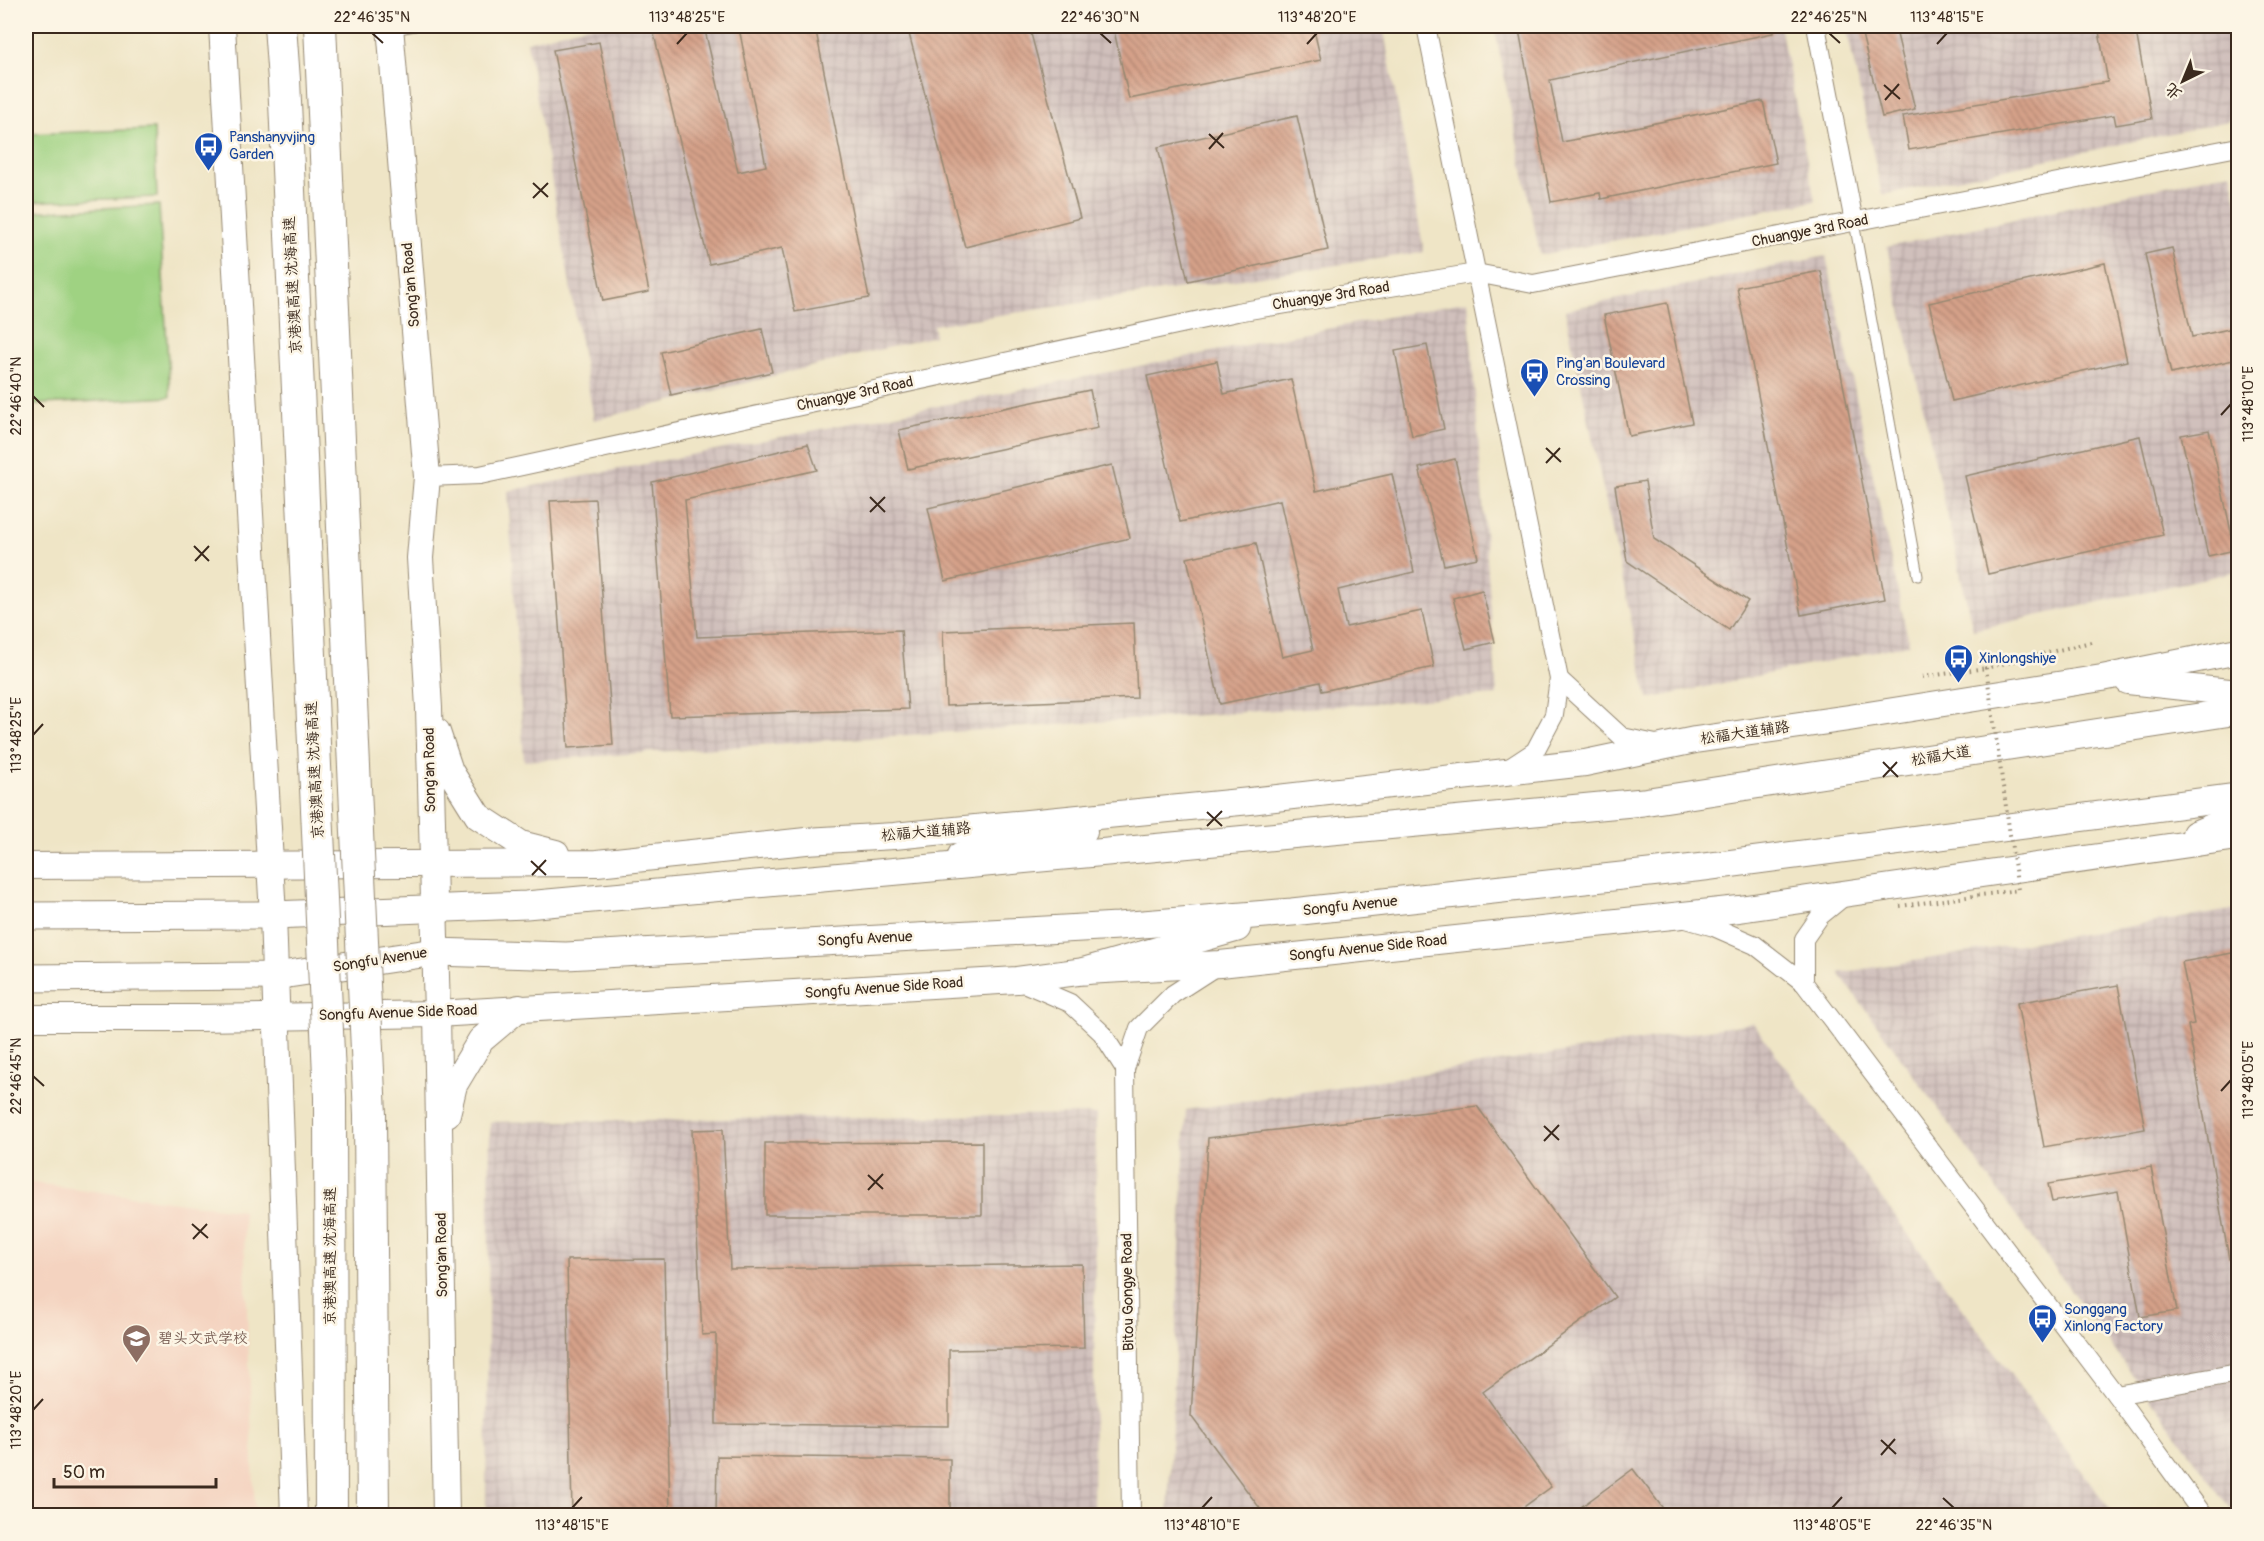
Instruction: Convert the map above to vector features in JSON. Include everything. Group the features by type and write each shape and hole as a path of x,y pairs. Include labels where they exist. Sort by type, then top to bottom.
{"highway":[{"name":"京港澳高速 沈海高速","path":"280,26 330,1097 331,1515"},
{"path":"320,26 370,1115 373,1515"}],"main road":[{"path":"222,26 273,915 294,1515"},
{"name":"Song'an Road","path":"399,27 427,477 420,558 429,708 440,1144 446,1515"},
{"name":"松福大道辅路","path":"806,841 906,834 1250,801 1585,763 1665,746 2102,678 2238,651"},
{"path":"2102,678 2238,693"},
{"path":"429,708 450,771 478,816 521,844 597,862"},
{"name":"松福大道","path":"1151,848 1643,802 2238,711"},
{"path":"1085,971 1292,912 1704,867 2238,797"},
{"name":"松福大道辅路","path":"852,875 1250,801"},
{"path":"2155,849 2238,816"},
{"path":"1848,893 2238,837"},
{"path":"26,866 597,862 806,841"},
{"name":"松福大道辅路","path":"806,841 1151,848"},
{"path":"26,916 273,915 526,905 1151,848"},
{"name":"Songfu Avenue Side Road","path":"26,1018 437,1014 1017,980 1085,971 1220,964 1739,909 1848,893"},
{"name":"Songfu Avenue","path":"26,978 275,976 435,952 566,956 1118,926 1292,912"},
{"path":"440,1144 454,1085 459,1076 481,1040 519,1008"}],"street":[{"path":"1426,26 1559,679 1554,715 1535,751 1502,773"},
{"path":"1816,26 1854,222"},
{"name":"Chuangye 3rd Road","path":"427,477 480,475 1237,312 1476,273 1533,284 2238,147"},
{"path":"1559,679 1622,737 1665,746"},
{"path":"1804,982 1804,939 1820,916 1848,893"},
{"path":"1673,915 1714,927 1755,945 1804,982 2204,1515"},
{"path":"1125,1069 1139,1028 1173,994 1220,964"},
{"path":"1017,980 1070,1003 1102,1033 1125,1069"},
{"name":"Bitou Gongye Road","path":"1125,1069 1131,1515"},
{"path":"2116,1395 2238,1373"}],"lane":[{"path":"1854,222 1918,576"}],"path":[{"path":"1922,677 1986,668 2091,642"},
{"path":"1900,906 2018,890 1986,668"}],"shaded area":[{"path":"586,26 1383,26 1424,252 933,325 935,336 594,420 527,42"},
{"path":"1494,26 1780,26 1815,201 1540,255"},
{"path":"1846,26 2238,26 2238,119 1882,195"},
{"path":"2231,172 2238,205 2238,571 1973,630 1887,247"},
{"path":"1826,256 1909,644 1648,699 1565,310"},
{"path":"1468,301 1497,695 524,761 508,491"},
{"path":"2238,909 2238,1515 2235,1515 1839,973"},
{"path":"1753,1023 2114,1515 1168,1516 1186,1110"},
{"path":"1096,1114 1093,1515 486,1516 490,1122"},
{"name":"碧头文武学校","path":"26,1182 243,1211 255,1515 26,1515"}],"green space":[{"path":"154,129 157,197 26,202 26,134"},
{"path":"159,205 170,397 26,405 26,212"}],"building":[{"path":"652,26 704,26 738,172 766,166 739,28 815,26 869,298 795,312 782,248 709,264"},
{"path":"907,26 1029,26 1080,218 965,247"},
{"path":"1113,26 1313,26 1321,60 1129,99"},
{"path":"1546,26 1773,26 1773,33 1550,80 1562,142 1763,101 1776,163 1601,199 1600,193 1551,202 1519,30"},
{"path":"1860,26 1895,26 1915,109 1882,117"},
{"path":"2098,26 2135,26 2152,119 2116,125 2114,115 1909,150 1903,116 2108,82"},
{"path":"599,42 649,292 603,301 553,50"},
{"path":"1297,116 1328,250 1188,281 1158,147"},
{"path":"2172,248 2192,337 2238,327 2238,359 2171,374 2145,254"},
{"path":"2105,263 2127,361 1952,401 1929,303"},
{"path":"1821,271 1885,599 1801,615 1737,287"},
{"path":"1667,303 1692,423 1629,436 1604,315"},
{"path":"762,329 772,372 671,395 661,352"},
{"path":"1427,345 1444,429 1412,436 1395,351"},
{"path":"1217,361 1224,394 1291,379 1316,491 1392,474 1414,572 1338,590 1346,627 1422,611 1434,667 1322,691 1320,682 1220,704 1187,558 1256,543 1282,657 1313,650 1280,500 1180,522 1147,376"},
{"path":"1090,390 1098,428 908,469 899,430"},
{"path":"2209,430 2235,550 2208,556 2181,435"},
{"path":"2140,436 2163,535 1988,574 1965,476"},
{"path":"808,444 817,470 685,500 697,637 901,630 908,709 670,716 652,482"},
{"path":"1455,459 1478,558 1444,565 1419,468"},
{"path":"1112,465 1130,538 945,581 928,508"},
{"path":"1645,481 1654,539 1748,601 1729,630 1627,561 1615,486"},
{"path":"595,499 613,745 568,748 550,501"},
{"path":"1482,590 1495,642 1466,649 1453,598"},
{"path":"1134,623 1137,698 946,706 943,631"},
{"path":"2238,952 2238,1258 2229,1259 2188,1025 2194,1024 2182,962"},
{"path":"2118,985 2145,1129 2044,1147 2017,1003"},
{"path":"1477,1106 1615,1297 1483,1392 1551,1487 1513,1515 1265,1515 1191,1416 1208,1138"},
{"path":"723,1129 730,1269 1082,1264 1084,1348 949,1350 949,1426 716,1424 716,1334 702,1335 692,1130"},
{"path":"982,1142 982,1215 765,1215 765,1143"},
{"path":"2151,1167 2177,1311 2140,1317 2118,1191 2052,1202 2048,1184"},
{"path":"664,1259 670,1515 572,1515 567,1260"},
{"path":"717,1456 950,1459 950,1515 716,1515"},
{"path":"1633,1469 1668,1515 1570,1515"}],"place":[{"name":"Panshanyvjing Garden","path":"208,172"},
{"name":"Ping'an Boulevard Crossing","path":"1535,398"},
{"name":"Xinlongshiye","path":"1958,684"},
{"name":"Songgang Xinlong Factory","path":"2043,1344"},
{"name":"碧头文武学校","path":"137,1364"}]}
